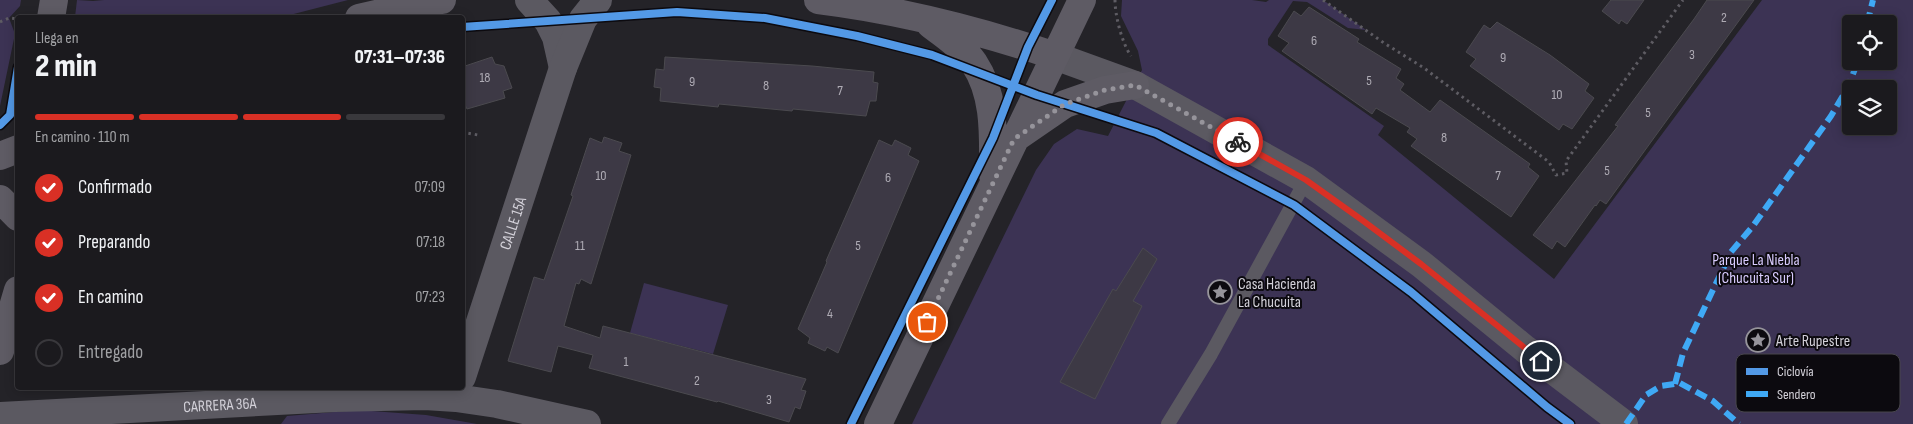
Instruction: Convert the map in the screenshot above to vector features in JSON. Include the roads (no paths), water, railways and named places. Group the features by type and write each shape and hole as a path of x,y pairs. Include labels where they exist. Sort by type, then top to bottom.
{"main road":[{"path":"35,15 54,0"},
{"path":"373,15 442,0"},
{"path":"818,0 849,4 923,19 1006,40 1055,56"},
{"path":"878,424 1082,0"},
{"path":"923,19 957,45 973,62 984,83 990,103 992,120 992,185"},
{"path":"1014,139 1065,104 1105,90 1136,74"},
{"path":"0,156 15,150"},
{"path":"0,199 15,214"},
{"path":"0,352 15,300"}],"street":[{"path":"529,0 548,21 556,37 563,68"},
{"name":"CALLE 15A","path":"465,369 563,68 583,19 598,0"},
{"path":"1055,56 1136,74 1306,180 1421,264 1526,349 1624,424"},
{"name":"CARRERA 36A","path":"0,416 256,413 434,390"},
{"name":"CARRERA 36A","path":"465,390 497,404 587,424"}],"lane":[{"path":"1168,424 1211,354 1306,180"}],"place":[{"name":"Casa Hacienda La Chucuita","path":"1220,292"},
{"name":"Arte Rupestre","path":"1758,340"}],"park label":[{"name":"Parque La Niebla (Chucuita Sur)","path":"1756,268"}]}
